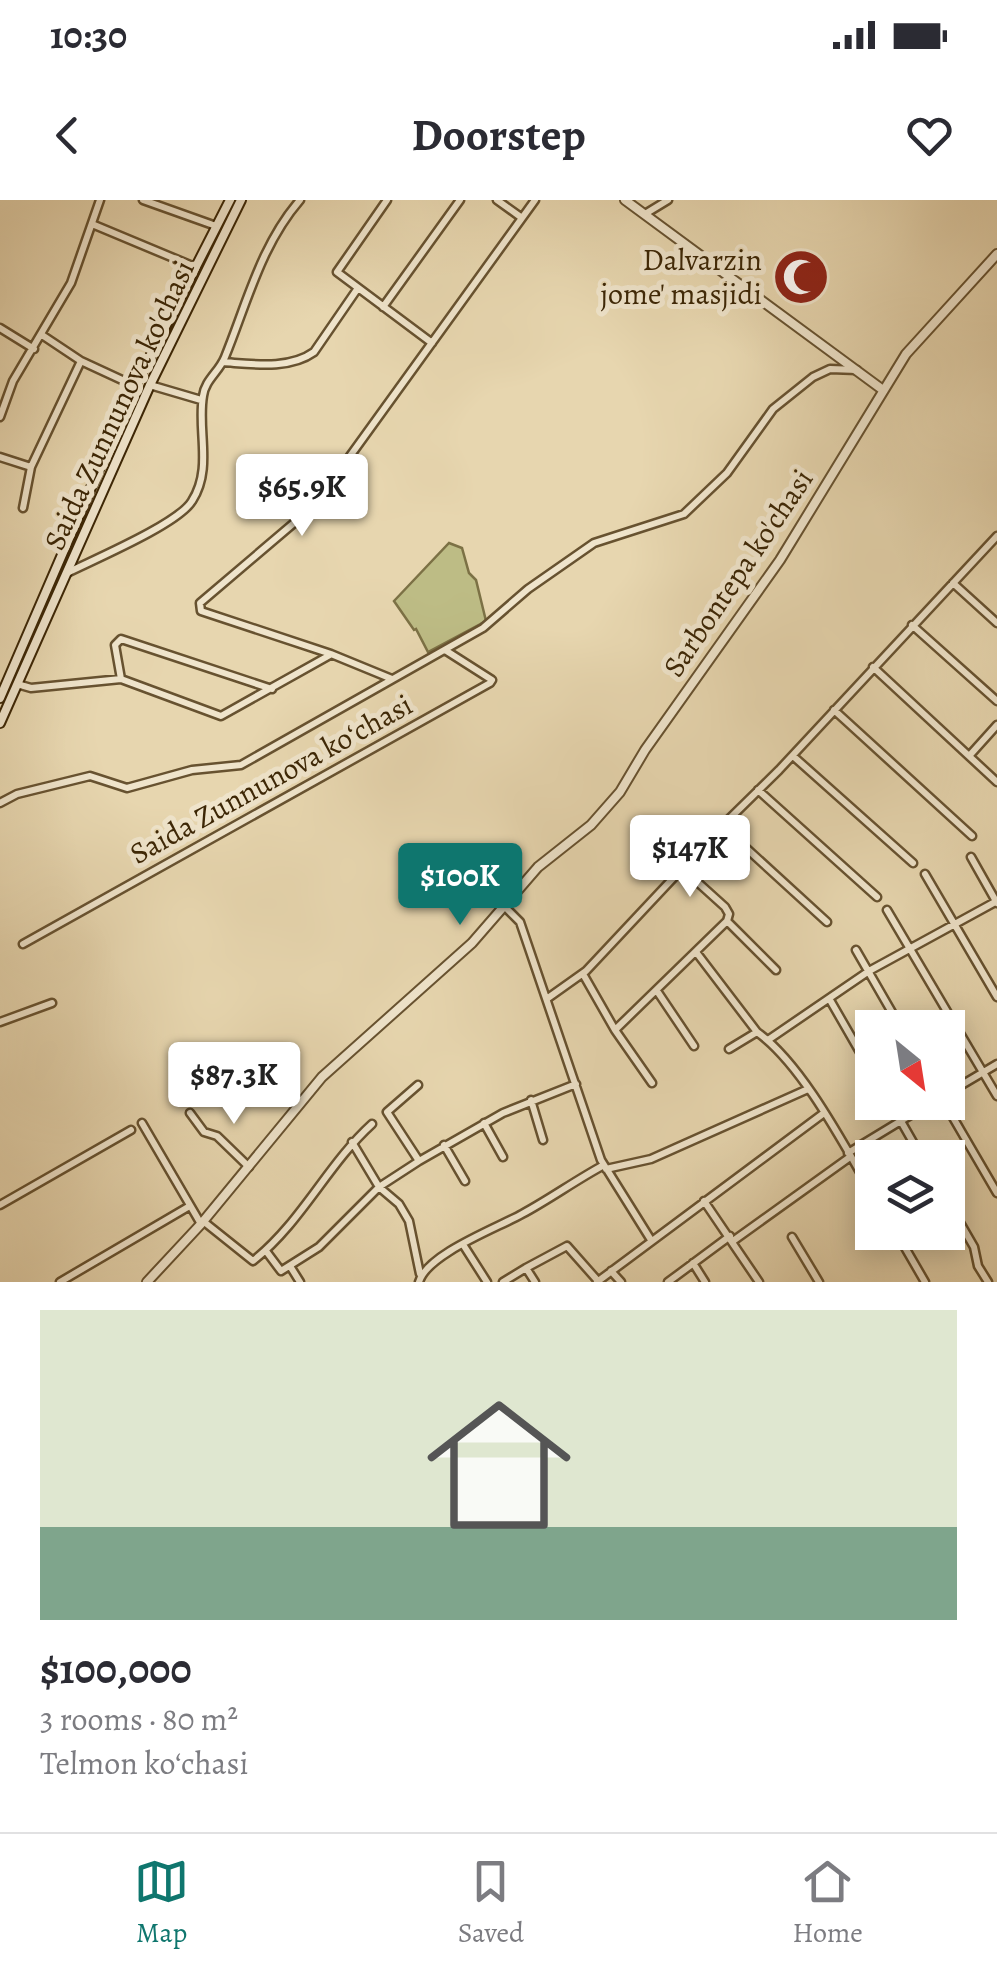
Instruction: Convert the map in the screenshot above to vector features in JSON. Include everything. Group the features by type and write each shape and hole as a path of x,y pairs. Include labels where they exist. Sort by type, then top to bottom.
{"street":[{"path":"0,417 13,381 71,283 100,200"},
{"path":"143,200 216,226"},
{"name":"Saida Zunnunova ko'chasi","path":"12,683 135,386 230,200"},
{"name":"Saida Zunnunova ko'chasi","path":"31,638 66,573 150,386 242,200"},
{"path":"66,573 164,523 191,504 202,467 202,400 206,384 223,362 277,226 300,200"},
{"path":"388,200 338,272 432,343"},
{"path":"383,306 460,200"},
{"path":"497,200 522,218"},
{"path":"392,679 332,654 201,611 200,602 314,506 535,200"},
{"path":"624,200 883,390"},
{"path":"645,214 668,200"},
{"path":"92,224 195,267"},
{"name":"Sarbontepa ko'chasi","path":"249,1167 322,1077 438,974 538,866 591,825 620,792 654,737 780,560 906,354 997,254"},
{"path":"987,266 997,275"},
{"path":"223,362 262,364 306,358 358,288"},
{"path":"0,328 34,349"},
{"path":"42,336 81,361 135,386"},
{"path":"23,508 31,467 81,361"},
{"path":"0,803 18,794 90,776 127,788 192,770 241,764 499,617 528,590 594,543 684,514 727,473 773,409 813,377 830,370 858,370"},
{"path":"150,386 202,400"},
{"path":"0,457 31,467"},
{"path":"548,998 583,974 996,540"},
{"path":"953,583 997,623"},
{"path":"912,626 997,701"},
{"path":"121,679 116,645 121,639 272,689"},
{"name":"Saida Zunnunova koʻchasi","path":"23,944 490,683 492,680 445,650"},
{"path":"12,683 42,687 121,679 221,716 332,654"},
{"path":"873,667 997,782"},
{"path":"0,698 12,683"},
{"path":"0,723 12,683"},
{"path":"834,710 972,836"},
{"path":"970,755 997,725"},
{"path":"792,756 913,862"},
{"path":"758,790 877,897"},
{"path":"722,826 828,922"},
{"path":"768,1040 869,970 997,902 971,857"},
{"path":"615,1030 727,921 728,910 683,870"},
{"path":"925,874 997,997"},
{"path":"505,906 520,922 605,1167 651,1240"},
{"path":"887,910 997,1096"},
{"path":"727,921 776,970"},
{"path":"856,950 891,1010"},
{"path":"696,952 757,1032 808,1088 855,1165"},
{"path":"583,974 652,1083"},
{"path":"656,991 694,1046"},
{"path":"830,1000 855,1043"},
{"path":"0,1022 52,1003"},
{"path":"729,1049 757,1032"},
{"path":"965,1083 997,1064"},
{"path":"418,1084 387,1112 420,1160"},
{"path":"266,1251 281,1270 290,1266 319,1247 379,1187 420,1160 484,1122 576,1084"},
{"path":"352,1142 379,1187 400,1204 410,1221 419,1279 464,1246 605,1167 651,1159 808,1088"},
{"path":"531,1100 544,1140"},
{"path":"147,1282 249,1167 217,1136 204,1132 190,1113"},
{"path":"503,1282 567,1246 597,1282 824,1113"},
{"path":"954,1120 997,1194"},
{"path":"668,1282 900,1121 911,1140"},
{"path":"484,1122 503,1157"},
{"path":"142,1124 188,1207 250,1261 266,1251 318,1192 352,1142 372,1124"},
{"path":"0,1206 131,1130"},
{"path":"444,1146 466,1181"},
{"path":"704,1201 759,1282"},
{"path":"60,1282 188,1207"},
{"path":"965,1231 988,1282"},
{"path":"792,1237 819,1282"},
{"path":"464,1246 486,1282"},
{"path":"906,1250 925,1282"},
{"path":"693,1262 705,1282"},
{"path":"290,1266 300,1282"},
{"path":"526,1268 535,1282"},
{"path":"611,1270 622,1282"}],"shaded area":[{"path":"449,543 462,548 469,573 476,580 486,621 428,652 394,601"}],"place":[{"name":"Dalvarzin jome' masjidi","path":"801,277"}]}
